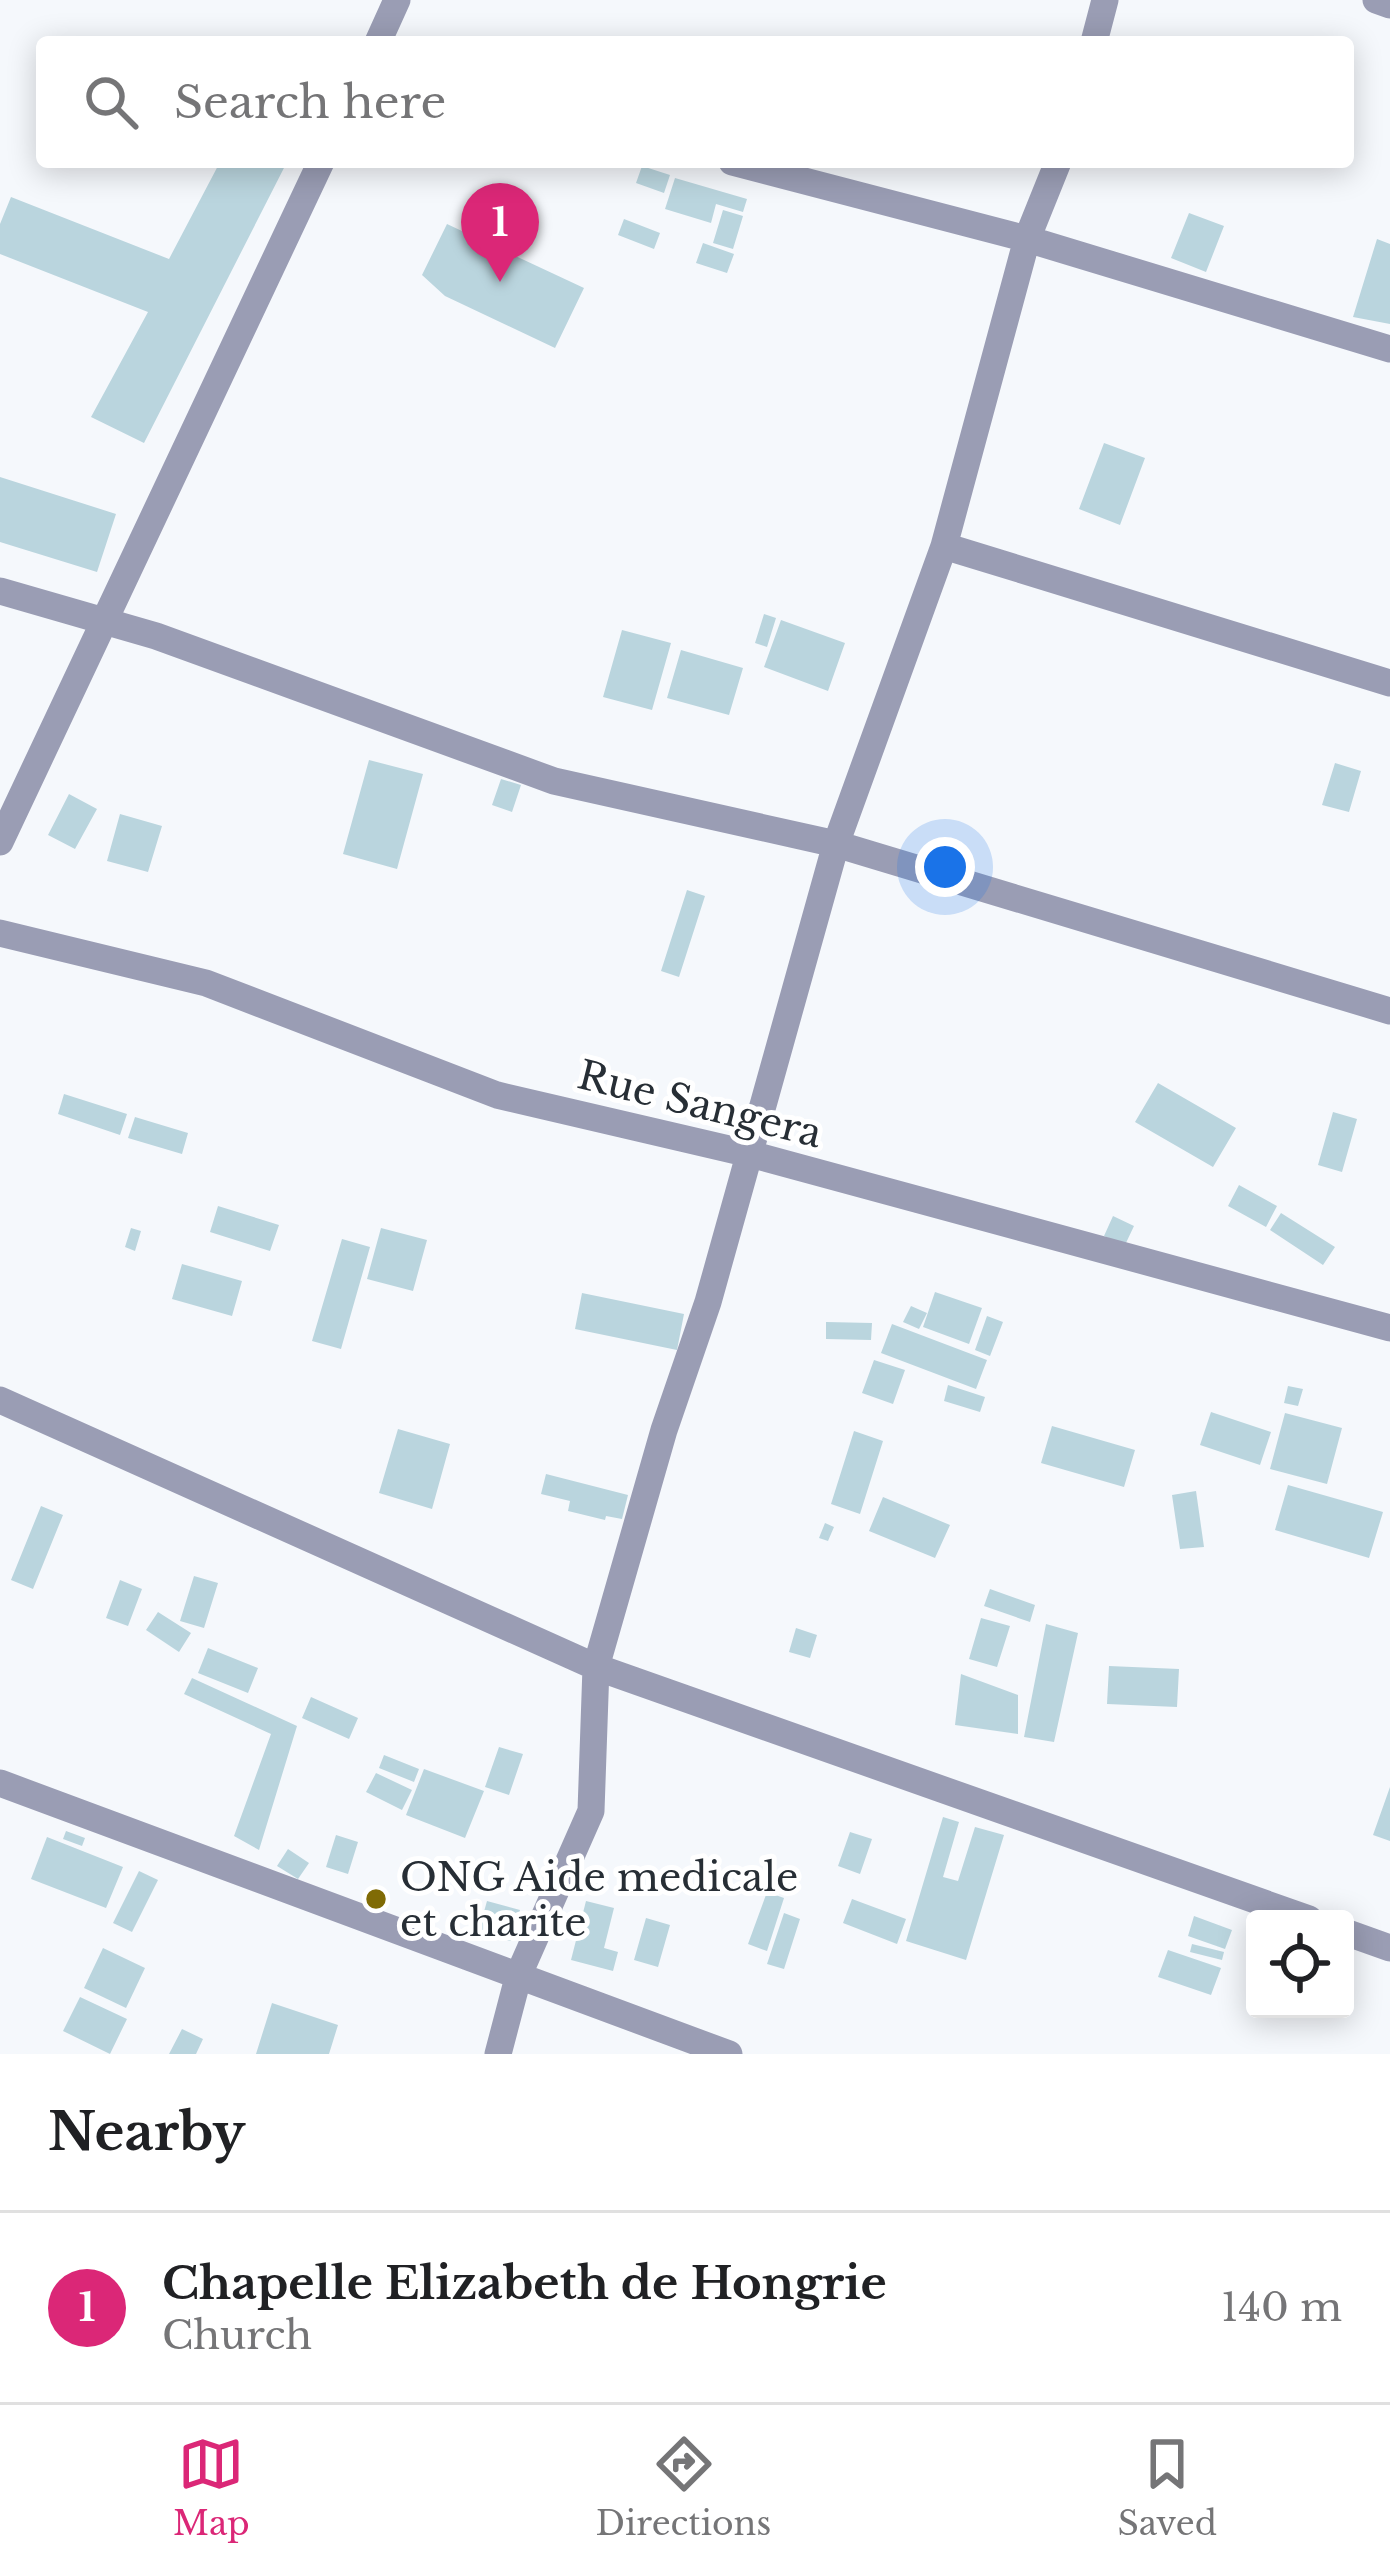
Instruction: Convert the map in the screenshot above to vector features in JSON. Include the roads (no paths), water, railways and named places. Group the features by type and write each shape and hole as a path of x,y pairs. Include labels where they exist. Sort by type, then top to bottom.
{"street":[{"path":"381,36 397,0"},
{"path":"1096,36 1105,0"},
{"path":"1376,0 1390,4"},
{"path":"0,842 318,168"},
{"path":"755,168 1027,239 1390,349"},
{"path":"498,2054 519,1974 591,1811 596,1667 664,1430 707,1302 836,844 944,546 1027,239 1056,168"},
{"path":"944,546 1390,683"},
{"path":"0,591 156,636 554,781 836,844 1390,1011"},
{"name":"Rue Sangera","path":"0,933 206,983 497,1096 750,1154 1390,1328"},
{"path":"0,1400 596,1667 1284,1910"},
{"path":"0,1783 729,2054"},
{"path":"1354,1935 1390,1948"}],"place":[{"name":"Chapelle Elizabeth de Hongrie","path":"500,282"},
{"name":"ONG Aide medicale et charite","path":"376,1899"}]}
